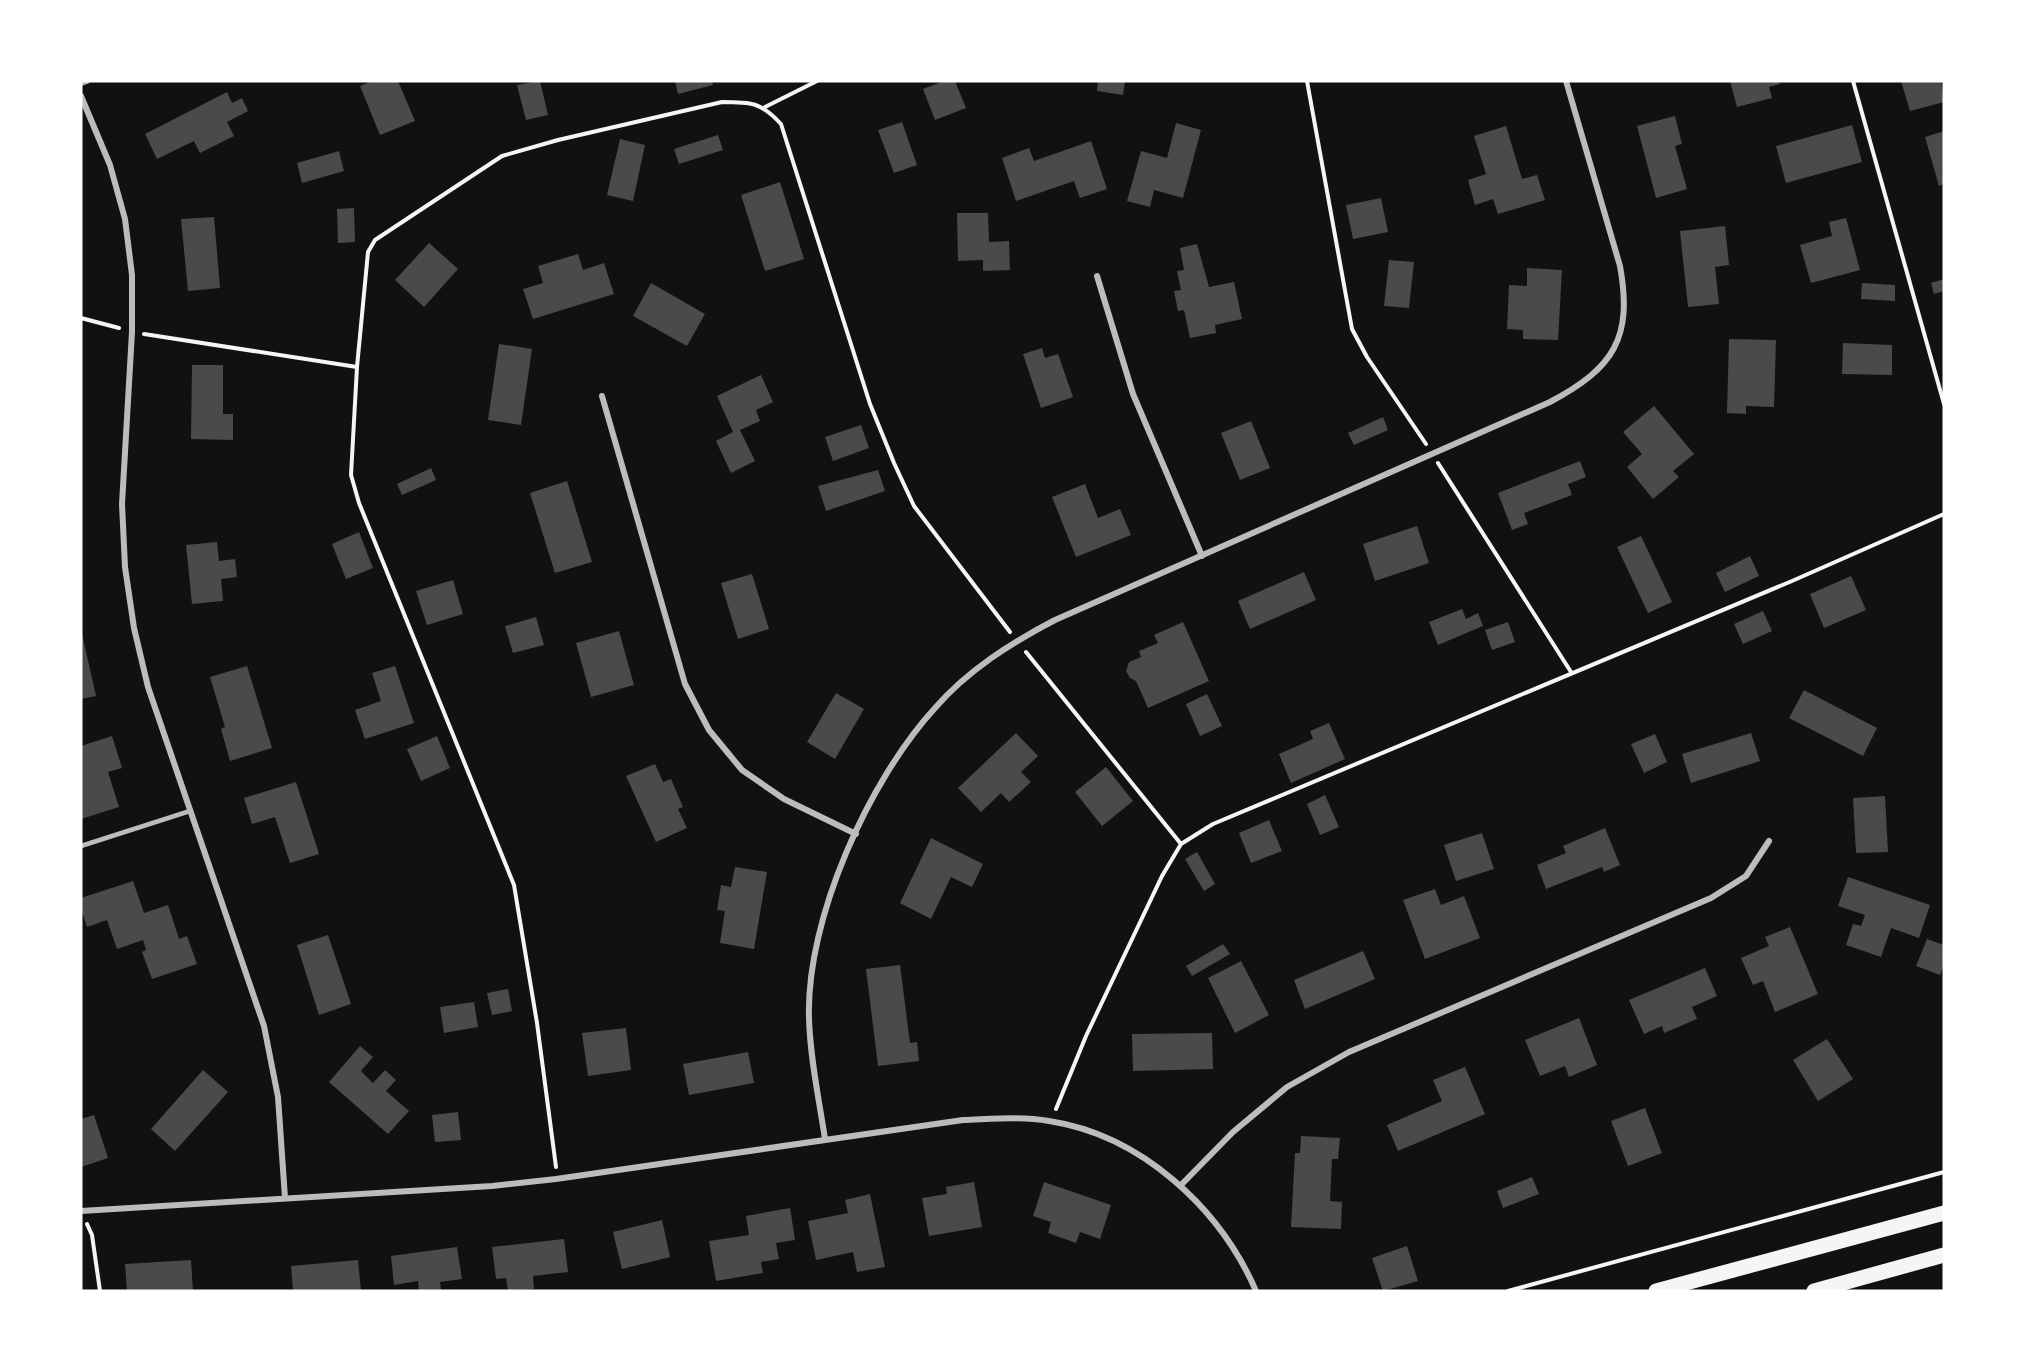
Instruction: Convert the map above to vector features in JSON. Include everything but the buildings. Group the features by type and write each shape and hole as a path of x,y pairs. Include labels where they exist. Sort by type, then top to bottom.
{"main road":[{"path":"1656,1291 1944,1213"},
{"path":"1814,1291 1944,1255"}],"street":[{"path":"81,83 87,81"},
{"path":"825,1139 809,1017 814,955 830,893 856,834 903,748 934,708 972,672 1016,640 1055,620 1433,454 1579,387 1602,367 1619,340 1624,291 1620,266 1566,81"},
{"path":"81,96 110,165 125,219 132,275 132,332 122,504 124,567 134,628 148,687 264,1026 279,1097 285,1198"},
{"path":"1097,276 1133,393 1202,556"},
{"path":"602,396 685,684 709,730 742,770 784,800 856,834"},
{"path":"1181,1185 1233,1132 1287,1088 1349,1052 1711,898 1746,876 1769,841"},
{"path":"81,1211 556,1179 963,1120 1013,1118 1051,1121 1084,1130 1117,1144 1181,1185 1210,1216 1235,1251 1256,1291"}],"lane":[{"path":"81,846 190,811"}],"path":[{"path":"765,107 818,81"},
{"path":"1307,81 1352,329 1367,357 1433,454 1571,672"},
{"path":"1853,81 1944,404"},
{"path":"556,1179 555,1145 514,885 359,503 351,475 357,367 368,252 375,240 502,156 558,140 722,102 746,102 765,107 781,124 870,404 914,506 1016,640 1181,844"},
{"path":"81,318 132,332 357,367"},
{"path":"1051,1121 1086,1036 1162,876 1181,844 1213,824 1792,581 1944,514"},
{"path":"1509,1291 1944,1172"},
{"path":"81,1211 92,1235 100,1291"}]}
